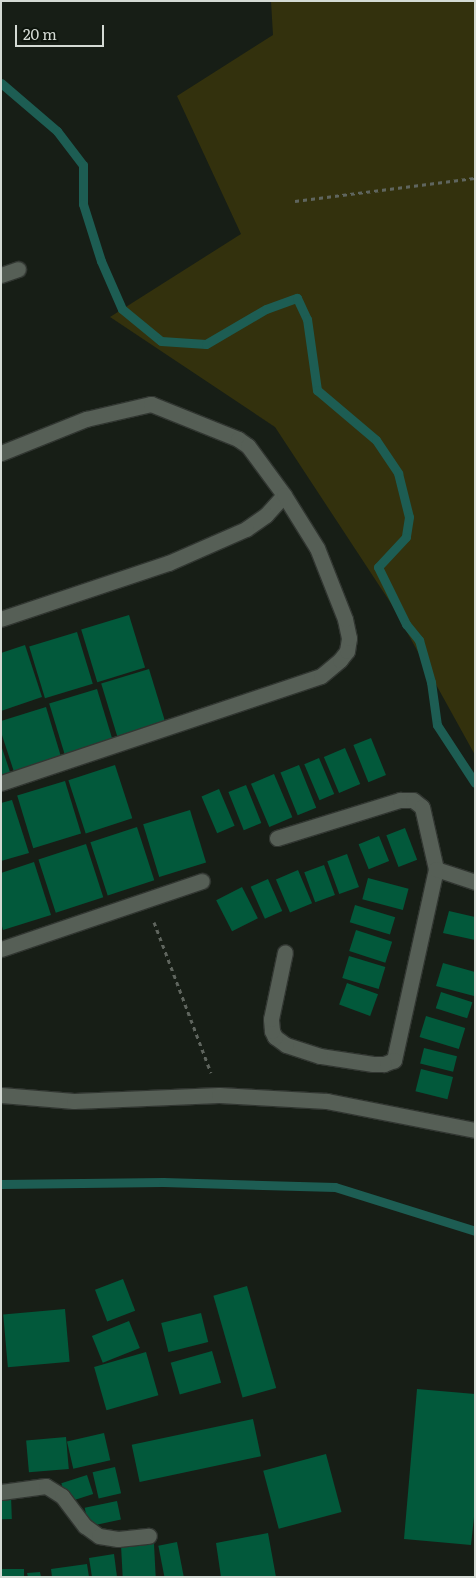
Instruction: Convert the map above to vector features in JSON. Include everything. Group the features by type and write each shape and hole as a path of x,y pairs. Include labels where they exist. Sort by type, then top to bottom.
{"street":[{"path":"1,275 18,269"},
{"path":"1,453 86,420 151,404 238,438 248,446 284,495 316,548 345,619 349,638 346,651 340,660 321,676 1,783"},
{"path":"1,619 168,563 246,529 266,515 284,495"},
{"path":"277,838 400,800 412,800 422,807 436,869 394,1060 384,1064 373,1064 320,1056 286,1045 275,1037 272,1031 271,1019 285,952"},
{"path":"436,869 475,882"},
{"path":"1,949 202,881"},
{"path":"1,1095 74,1101 219,1096 327,1101 475,1130"},
{"path":"1,1492 46,1486 62,1496 85,1526 99,1536 118,1539 149,1536"}],"path":[{"path":"295,201 475,178"},
{"path":"146,900 219,1096"}],"shaded area":[{"path":"271,1 475,1 475,755 392,605 275,427 110,317 241,234 177,96 273,35"}],"building":[{"path":"129,615 145,668 97,682 81,630"},
{"path":"77,632 93,684 45,698 29,647"},
{"path":"25,645 42,697 1,711 1,653"},
{"path":"149,669 166,724 118,738 101,684"},
{"path":"97,689 113,742 65,756 49,704"},
{"path":"46,707 62,760 15,775 1,732 1,721"},
{"path":"371,738 386,775 368,782 353,745"},
{"path":"1,745 11,775 1,778"},
{"path":"345,748 360,784 339,793 324,757"},
{"path":"319,758 334,794 320,800 304,764"},
{"path":"115,765 132,818 86,833 68,780"},
{"path":"299,765 316,808 298,815 280,772"},
{"path":"274,774 292,817 269,827 251,784"},
{"path":"65,781 81,834 33,848 17,796"},
{"path":"246,785 261,823 244,830 228,792"},
{"path":"219,789 235,826 217,833 202,796"},
{"path":"12,800 29,853 1,861 1,803"},
{"path":"190,810 206,863 159,877 143,824"},
{"path":"137,827 154,880 108,895 90,842"},
{"path":"405,828 417,860 399,867 386,835"},
{"path":"379,836 389,861 369,869 359,844"},
{"path":"86,844 103,897 56,913 38,859"},
{"path":"347,854 359,887 339,894 327,861"},
{"path":"34,862 51,915 3,930 1,923 1,873"},
{"path":"324,865 335,895 315,902 304,872"},
{"path":"298,870 312,903 290,913 276,879"},
{"path":"368,878 409,889 403,910 362,899"},
{"path":"268,879 282,911 265,919 251,887"},
{"path":"242,887 258,918 232,931 216,900"},
{"path":"355,905 395,917 390,934 350,922"},
{"path":"449,911 475,917 475,940 443,933"},
{"path":"356,930 392,942 385,963 349,951"},
{"path":"349,956 385,967 379,989 342,978"},
{"path":"443,963 475,972 474,996 436,986"},
{"path":"347,983 378,994 370,1016 339,1005"},
{"path":"441,992 472,1002 467,1018 436,1008"},
{"path":"426,1016 465,1028 459,1049 420,1037"},
{"path":"424,1048 457,1056 453,1072 420,1064"},
{"path":"421,1069 453,1077 447,1099 415,1091"},
{"path":"123,1279 135,1311 107,1321 95,1290"},
{"path":"247,1286 276,1388 243,1398 213,1296"},
{"path":"65,1309 70,1362 8,1367 3,1314"},
{"path":"201,1313 208,1342 168,1352 161,1323"},
{"path":"129,1321 140,1348 103,1363 92,1336"},
{"path":"212,1351 221,1383 180,1395 171,1363"},
{"path":"146,1352 158,1395 106,1410 94,1367"},
{"path":"417,1389 475,1394 475,1508 471,1545 404,1539"},
{"path":"253,1419 261,1456 140,1482 132,1445"},
{"path":"104,1433 110,1460 73,1469 67,1442"},
{"path":"66,1437 69,1469 29,1472 26,1440"},
{"path":"326,1454 342,1512 279,1529 263,1471"},
{"path":"115,1467 121,1493 99,1498 93,1472"},
{"path":"87,1475 93,1494 68,1502 61,1483"},
{"path":"1,1495 11,1495 12,1519 2,1519"},
{"path":"117,1501 121,1520 89,1526 85,1508"},
{"path":"268,1533 276,1577 221,1577 216,1543"},
{"path":"177,1542 184,1577 164,1577 158,1546"},
{"path":"154,1544 156,1577 123,1577 121,1546"},
{"path":"114,1554 117,1577 92,1577 89,1558"},
{"path":"87,1564 89,1577 52,1577 51,1569"},
{"path":"1,1569 24,1569 24,1577 1,1577"},
{"path":"40,1572 41,1577 28,1577 27,1573"}],"waterway":[{"path":"1,83 57,131 83,165 83,204 101,261 122,309 161,341 206,344 266,309 297,298 307,319 317,390 376,440 398,473 409,517 406,537 378,567 406,624 419,640 431,682 437,725 475,783"},
{"path":"1,1184 163,1182 335,1187 475,1231"}]}
